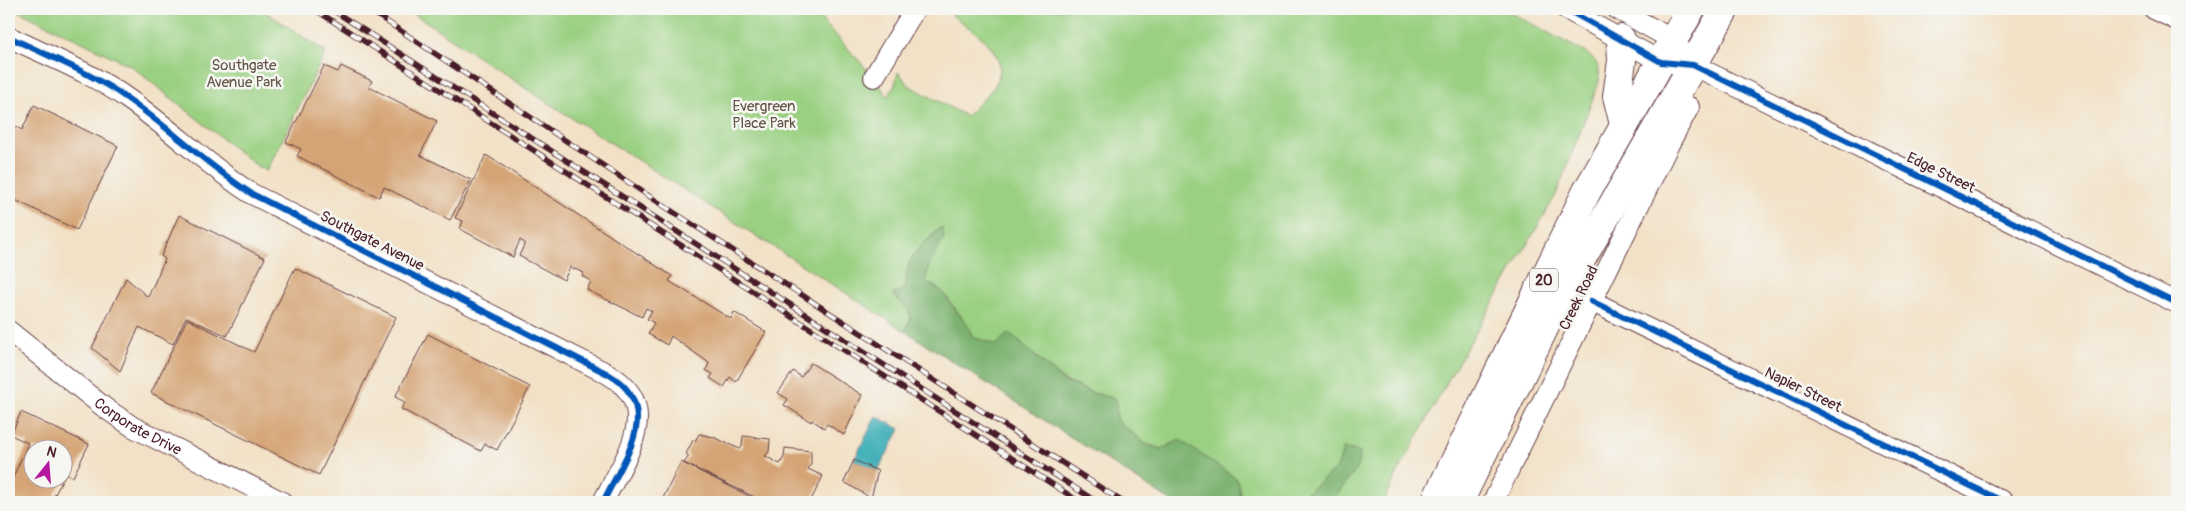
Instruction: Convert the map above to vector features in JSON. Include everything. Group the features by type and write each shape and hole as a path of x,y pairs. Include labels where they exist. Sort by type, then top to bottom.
{"main road":[{"name":"20","path":"1435,502 1583,199 1691,9"},
{"name":"Creek Road","path":"1459,502 1558,300 1725,9"},
{"path":"1621,39 1622,61 1617,96 1624,124"}],"street":[{"path":"874,77 916,9"},
{"path":"1566,9 1621,39 1667,51"},
{"path":"1617,9 1667,51 1693,65"},
{"path":"2154,9 2177,20"},
{"name":"Southgate Avenue","path":"9,37 103,83 127,98 228,178 252,194 608,374 622,383 635,402 638,424 634,439 603,502"},
{"name":"Edge Street","path":"1693,65 2177,303"},
{"name":"Creek Road","path":"1493,502 1591,301 1689,107"},
{"name":"Napier Street","path":"1591,301 2004,502"},
{"name":"Corporate Drive","path":"9,331 105,408 132,427 282,502"}],"green space":[{"name":"Southgate Avenue Park","path":"14,9 261,9 326,52 267,171 258,167 131,66"},
{"name":"Evergreen Place Park","path":"407,9 812,9 874,77 888,97 895,84 898,72 910,86 966,116 991,90 997,81 1000,70 998,60 986,42 952,15 952,9 1504,9 1588,54 1595,60 1598,66 1599,82 1556,195 1451,375 1387,493 1385,502 1331,502 1335,496 1344,448 1337,468 1303,496 1288,499 1241,499 1237,479 1214,465 1146,444 1116,420 1116,399 1090,392 1063,380 1009,333 996,345 973,337 966,323 942,291 925,281 930,262 944,239 941,227 915,253 908,267 906,288 892,294 908,309 911,318 905,331 525,88"},
{"path":"942,227 944,239 930,262 925,281 941,291 966,323 973,337 996,345 1009,333 1063,381 1090,392 1116,399 1117,421 1146,444 1161,449 1180,440 1237,479 1241,499 1288,499 1303,496 1337,468 1344,448 1360,452 1357,469 1331,502 1172,502 905,331 911,318 908,309 892,294 906,288 908,267 911,259 920,247"}],"water":[{"path":"876,416 900,429 878,471 854,460"}],"building":[{"path":"324,66 338,72 341,66 372,81 369,87 437,121 420,155 471,180 450,220 384,187 379,197 297,156 301,149 286,142"},
{"path":"34,105 118,146 77,230 9,197 9,123 22,130"},
{"path":"486,155 672,276 669,281 731,319 734,312 766,332 736,382 730,377 724,387 710,378 713,374 706,370 709,363 671,336 667,345 648,334 654,323 647,319 652,311 646,308 642,317 587,290 591,281 582,276 584,273 570,267 564,280 519,256 525,243 520,240 513,257 460,229 463,221 455,218"},
{"path":"179,215 265,258 227,336 186,317 173,344 139,327 120,371 92,348 126,278 148,297 165,259 161,256"},
{"path":"295,268 396,317 319,475 151,393 187,319 254,352"},
{"path":"428,334 530,387 497,450 485,444 481,451 401,409 405,402 395,397"},
{"path":"811,363 862,395 844,435 827,424 824,428 812,420 811,422 784,405 788,399 778,393 793,371 801,377"},
{"path":"21,412 89,444 73,477 72,438 22,438 22,440 11,435"},
{"path":"699,434 713,437 740,449 743,436 770,439 769,452 765,456 780,464 784,457 785,448 811,451 811,464 808,469 823,476 810,502 765,502 684,463 689,456 686,454 693,440 695,441"},
{"path":"22,457 22,488 58,488 51,502 9,502 9,487"},
{"path":"854,460 878,471 871,498 844,482"},
{"path":"681,462 761,502 661,502"}],"railway":[{"path":"314,9 1080,502"},
{"path":"331,9 1097,502"},
{"path":"368,9 664,206 1123,502"}],"cycle path":[{"path":"1566,9 1661,62 1693,65 2177,303"},
{"path":"9,37 85,73 114,90 144,111 220,172 252,194 608,374 625,387 634,402 637,418 635,434 629,451 603,502"},
{"path":"1591,301 2004,502"}]}
